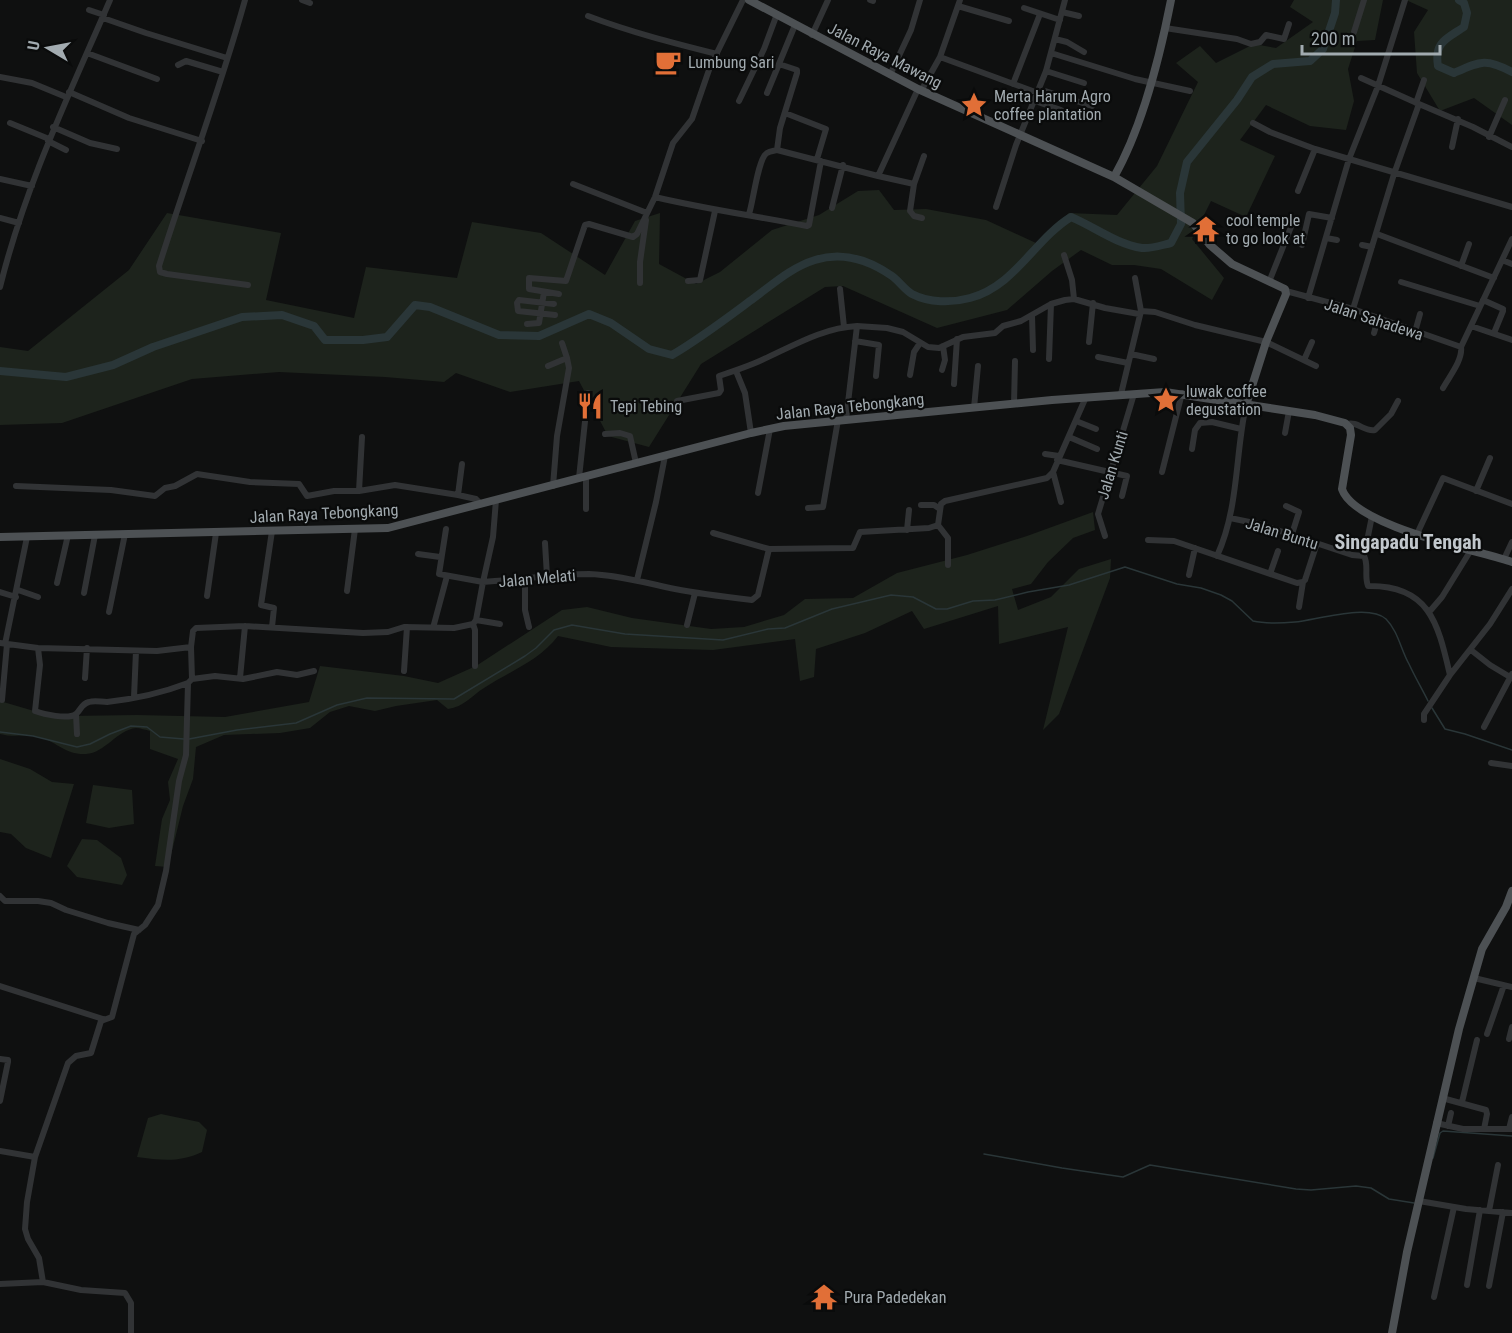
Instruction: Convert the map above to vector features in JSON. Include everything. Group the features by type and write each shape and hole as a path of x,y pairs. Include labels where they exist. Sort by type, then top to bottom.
{"main road":[{"name":"Jalan Raya Mawang","path":"749,0 919,90 1114,177 1187,219 1227,261 1286,291"},
{"path":"1114,177 1124,161 1134,135 1171,0"},
{"path":"1246,405 1266,342 1286,291"},
{"name":"Jalan Raya Tebongkang","path":"0,537 355,529 401,525 770,429 798,424 1121,394 1182,393 1315,415 1347,424"},
{"path":"1347,424 1351,435 1342,492 1350,503 1384,523 1508,561"},
{"path":"1392,1333 1404,1263 1436,1123 1474,978 1486,942 1506,907 1512,891"}],"street":[{"path":"0,287 2,269 48,140 110,0"},
{"path":"244,0 224,72 176,211 159,268 160,272 167,274 248,285"},
{"path":"302,0 310,3"},
{"path":"559,294 529,290 529,278 566,281 585,225 589,224 633,237 637,234 655,197 673,143 692,119 706,76 743,0"},
{"path":"812,35 828,0"},
{"path":"890,75 911,30 920,0"},
{"path":"996,207 1020,136 1046,71 1065,0"},
{"path":"1354,32 1364,0"},
{"path":"1308,298 1349,159 1378,86 1405,0"},
{"path":"878,176 919,90 940,57 958,3 1008,21"},
{"path":"1024,8 1060,20"},
{"path":"89,10 227,58"},
{"path":"1062,12 1078,16"},
{"path":"739,101 764,49 777,14"},
{"path":"1013,84 1040,14"},
{"path":"588,16 618,28 717,54"},
{"path":"1165,28 1237,39 1251,45 1260,42 1266,35 1284,39 1289,24"},
{"path":"767,93 795,25"},
{"path":"1055,39 1067,42 1084,52"},
{"path":"87,53 157,79"},
{"path":"1051,53 1150,83 1190,91"},
{"path":"940,57 1013,84 1092,105"},
{"path":"178,65 186,61 224,72"},
{"path":"777,150 797,72 779,64"},
{"path":"1046,71 1084,83"},
{"path":"0,77 32,83 67,94 129,118 202,141"},
{"path":"1361,78 1458,120 1512,147"},
{"path":"1353,309 1424,80"},
{"path":"1489,137 1505,99"},
{"path":"1035,101 1061,110"},
{"path":"655,197 715,211 749,214 808,225 826,129 785,113"},
{"path":"1452,147 1458,120"},
{"path":"10,123 66,150"},
{"path":"1253,123 1315,149 1512,207"},
{"path":"53,127 90,143 117,149"},
{"path":"1298,191 1315,149"},
{"path":"749,214 763,157 766,153 777,150 914,184"},
{"path":"922,218 914,216 910,211 914,184 924,156"},
{"path":"832,208 843,165"},
{"path":"0,179 32,186"},
{"path":"573,184 647,214"},
{"path":"688,281 700,280 715,211"},
{"path":"640,283 640,262 647,214"},
{"path":"1302,245 1309,214 1332,218"},
{"path":"0,218 19,224"},
{"path":"1269,282 1291,227"},
{"path":"1377,234 1494,278"},
{"path":"1326,238 1337,240"},
{"path":"1443,388 1459,359 1461,347 1512,239"},
{"path":"1461,266 1469,244"},
{"path":"1362,245 1372,247"},
{"path":"1064,255 1072,280 1074,299"},
{"path":"1502,260 1512,264"},
{"path":"1121,394 1140,313 1134,278"},
{"path":"1401,282 1503,310 1494,333"},
{"path":"840,289 844,327"},
{"name":"Jalan Sahadewa","path":"1286,291 1353,309 1461,347"},
{"path":"527,324 539,323 544,292"},
{"path":"677,401 718,393 720,390 718,378 799,341 844,327 887,328 903,332 932,348 943,346 957,339 995,333 1003,326 1032,315 1051,304 1074,299 1105,308 1140,313 1155,312 1195,325 1266,342 1316,366"},
{"path":"554,304 519,300 517,303 518,311 555,315"},
{"path":"1089,342 1093,303"},
{"path":"1049,359 1051,304"},
{"path":"1415,332 1420,314"},
{"path":"1032,315 1033,350"},
{"path":"1374,333 1378,319"},
{"path":"808,508 823,507 842,420 856,326"},
{"path":"1471,326 1512,340"},
{"path":"954,384 957,339"},
{"path":"855,342 879,345 876,376"},
{"path":"1304,360 1312,342"},
{"path":"553,486 557,436 568,372 567,358 561,343"},
{"path":"910,375 914,352 920,343"},
{"path":"942,370 945,360 943,346"},
{"path":"1131,354 1154,359"},
{"path":"1098,357 1128,363"},
{"path":"548,366 567,358"},
{"path":"1014,404 1015,360"},
{"path":"974,408 978,366"},
{"path":"736,371 745,393 751,433"},
{"path":"586,509 582,477 588,393"},
{"path":"1162,472 1182,393"},
{"name":"Jalan Kunti","path":"1105,536 1098,514 1134,394"},
{"path":"1061,502 1052,474 1086,397"},
{"path":"1347,424 1353,423 1375,430 1391,414 1398,401"},
{"path":"1217,556 1230,518 1246,405"},
{"path":"1285,433 1289,411"},
{"path":"1076,421 1096,429"},
{"path":"1192,449 1195,430 1200,423 1212,422 1241,429"},
{"path":"758,493 770,429"},
{"path":"604,434 620,433 630,436 636,463"},
{"path":"359,492 362,436"},
{"path":"1069,437 1097,449"},
{"path":"1045,454 1127,476 1122,496"},
{"path":"637,580 665,456"},
{"path":"1476,491 1490,458"},
{"path":"458,495 462,464"},
{"path":"16,486 111,490 155,496 165,488 175,486 191,476 202,474 250,482 299,484 307,496 334,490 359,492 395,485 458,495 476,499 481,504"},
{"path":"948,565 948,538 939,525 941,504 945,501 1052,474"},
{"path":"1417,534 1443,478 1512,504"},
{"path":"446,530 438,573 483,582 493,537 496,500"},
{"path":"921,505 940,509"},
{"path":"1286,506 1299,512 1292,534"},
{"path":"907,530 909,510"},
{"path":"1372,516 1364,556 1368,586 1381,585 1401,590 1413,596 1430,611 1445,651 1450,675"},
{"name":"Jalan Buntu","path":"1230,518 1292,534 1352,555 1364,556"},
{"path":"713,533 769,549 853,548 861,531 907,530 939,525"},
{"path":"347,591 355,529"},
{"path":"272,531 261,605 274,608 272,627"},
{"path":"207,596 216,533"},
{"path":"109,612 125,534"},
{"path":"57,583 68,535"},
{"path":"84,593 95,535"},
{"path":"2,700 4,644 17,594 27,537"},
{"path":"1148,540 1174,541 1294,583 1303,582"},
{"path":"1508,561 1512,542"},
{"path":"545,543 547,576"},
{"path":"1299,608 1303,582 1317,543"},
{"path":"1189,575 1195,548"},
{"name":"Jalan Melati","path":"475,666 474,622 483,582 591,574 637,580 695,593 755,599 769,549"},
{"path":"1430,611 1442,597 1471,550"},
{"path":"1270,574 1278,551"},
{"path":"418,554 440,557"},
{"path":"434,628 447,576"},
{"path":"525,580 525,610 529,627"},
{"path":"1424,720 1424,714 1450,675 1472,650 1512,589"},
{"path":"0,592 38,597"},
{"path":"687,625 695,593"},
{"path":"0,986 103,1019 112,1017 134,933 145,926 158,905 166,871 179,781 186,755 191,647 194,629 245,626 363,633 391,632 407,627 453,628 474,622 500,624"},
{"path":"240,678 245,626"},
{"path":"404,671 407,627"},
{"path":"4,644 39,648 136,651 191,647"},
{"path":"39,648 40,665 35,711 54,716 76,714"},
{"path":"84,678 87,648"},
{"path":"1472,650 1490,665 1511,676 1484,726"},
{"path":"134,697 136,651"},
{"path":"77,734 76,714 84,703 91,701 108,702 150,695 190,681 215,676 240,678 277,672 297,675 314,670"},
{"path":"1491,763 1512,766"},
{"path":"0,896 5,901 51,903 108,923 139,930"},
{"path":"1474,978 1512,987"},
{"path":"1487,1034 1504,985"},
{"path":"43,1282 39,1258 25,1229 34,1157 68,1063 76,1056 91,1053 103,1019"},
{"path":"1509,1039 1512,1027"},
{"path":"1462,1102 1477,1040"},
{"path":"0,1059 8,1060 0,1101"},
{"path":"1442,1098 1486,1110 1484,1129"},
{"path":"1448,1126 1451,1113"},
{"path":"1436,1123 1463,1129 1511,1129 1512,1118"},
{"path":"0,1151 34,1157"},
{"path":"1489,1211 1498,1165"},
{"path":"1419,1201 1512,1213"},
{"path":"1434,1297 1454,1207"},
{"path":"1467,1285 1480,1210"},
{"path":"1489,1286 1503,1212"},
{"path":"0,1284 43,1282 81,1290 125,1293 131,1303 131,1333"}],"shaded area":[{"path":"1294,0 1383,0 1375,40 1357,41 1348,69 1354,101 1346,130 1310,126 1266,105 1240,140 1275,156 1246,217 1211,201 1192,239 1224,278 1212,300 1161,269 1112,265 1081,250 1052,271 1007,310 937,328 843,286 825,287 701,364 649,447 608,436 579,381 510,392 456,373 444,382 279,372 192,379 62,423 0,425 0,347 28,351 129,270 167,213 281,233 266,300 354,318 366,267 457,278 472,222 541,233 605,275 635,221 660,213 659,264 696,284 720,272 772,230 819,215 858,191 879,190 894,210 926,209 986,220 1036,243 1069,213 1117,215 1157,166 1198,82 1176,63 1200,46 1216,63 1254,44 1276,48 1313,22 1290,7"},
{"path":"1406,0 1512,0 1512,125 1474,98 1440,111 1417,73 1414,32 1428,10"},
{"path":"1093,512 1095,530 1073,538 1048,562 1031,584 1012,589 1018,610 1051,597 1079,569 1111,559 1110,578 1059,714 1043,730 1068,627 999,644 998,606 924,629 912,611 865,633 816,649 814,677 800,681 795,639 713,650 611,647 558,636 533,659 454,708 448,709 437,700 375,711 349,706 330,712 310,728 280,733 224,735 196,747 193,779 183,806 168,867 155,866 162,819 170,800 168,782 178,759 150,749 150,731 138,728 129,730 99,750 86,754 73,753 37,737 0,734 0,701 34,711 69,716 225,717 309,702 320,666 404,676 438,683 476,666 562,610 587,607 632,618 711,629 744,627 784,615 805,599 853,598 897,573 967,555"},
{"path":"0,759 30,769 52,782 74,784 51,858 26,848 11,834 0,832"},
{"path":"93,785 132,790 134,824 109,828 86,823"},
{"path":"82,839 97,840 121,858 127,875 122,885 77,877 67,866"},
{"path":"161,1114 199,1122 207,1130 202,1152 178,1159 137,1157 148,1118"}],"waterway":[{"path":"0,371 66,377 113,365 153,347 242,317 282,315 314,326 325,340 363,340 387,337 415,305 430,307 499,335 539,336 589,314 611,323 649,349 672,355 714,328 791,271 825,257 846,257 874,265 892,276 912,294 933,301 956,301 986,292 1000,284 1046,238 1071,217 1132,246 1149,248 1171,243 1181,224 1180,193 1187,162 1237,100 1252,77 1273,64 1310,61 1323,49 1335,13 1336,0"},
{"path":"1459,0 1464,3 1467,13 1464,27 1447,38 1440,46 1438,66 1454,73 1477,64 1489,63 1512,72"},
{"path":"189,739 237,730 296,723 337,705 367,698 454,699 525,656 554,630 572,625 625,634 723,640 768,629 785,628 832,609 891,595 913,597 936,609 947,609 973,601 995,600 1069,585 1125,567 1221,595 1232,601 1253,621 1285,623 1355,612 1378,614 1386,619 1394,629 1406,659 1428,701"},
{"path":"1432,708 1445,729 1512,750"},
{"path":"0,732 33,736 77,747 90,744 131,726 147,727 160,737 184,739"},
{"path":"1433,1158 1440,1133 1443,1131 1512,1136"},
{"path":"984,1154 1123,1177 1150,1165 1296,1189 1356,1186 1371,1188 1389,1199 1414,1203"}],"place":[{"name":"Lumbung Sari","path":"668,62"},
{"name":"Merta Harum Agro coffee plantation","path":"974,105"},
{"name":"cool temple to go look at","path":"1206,229"},
{"name":"luwak coffee degustation","path":"1166,400"},
{"name":"Tepi Tebing","path":"590,406"},
{"name":"Pura Padedekan","path":"824,1297"}],"district":[{"name":"Singapadu Tengah","path":"1408,542"}]}
